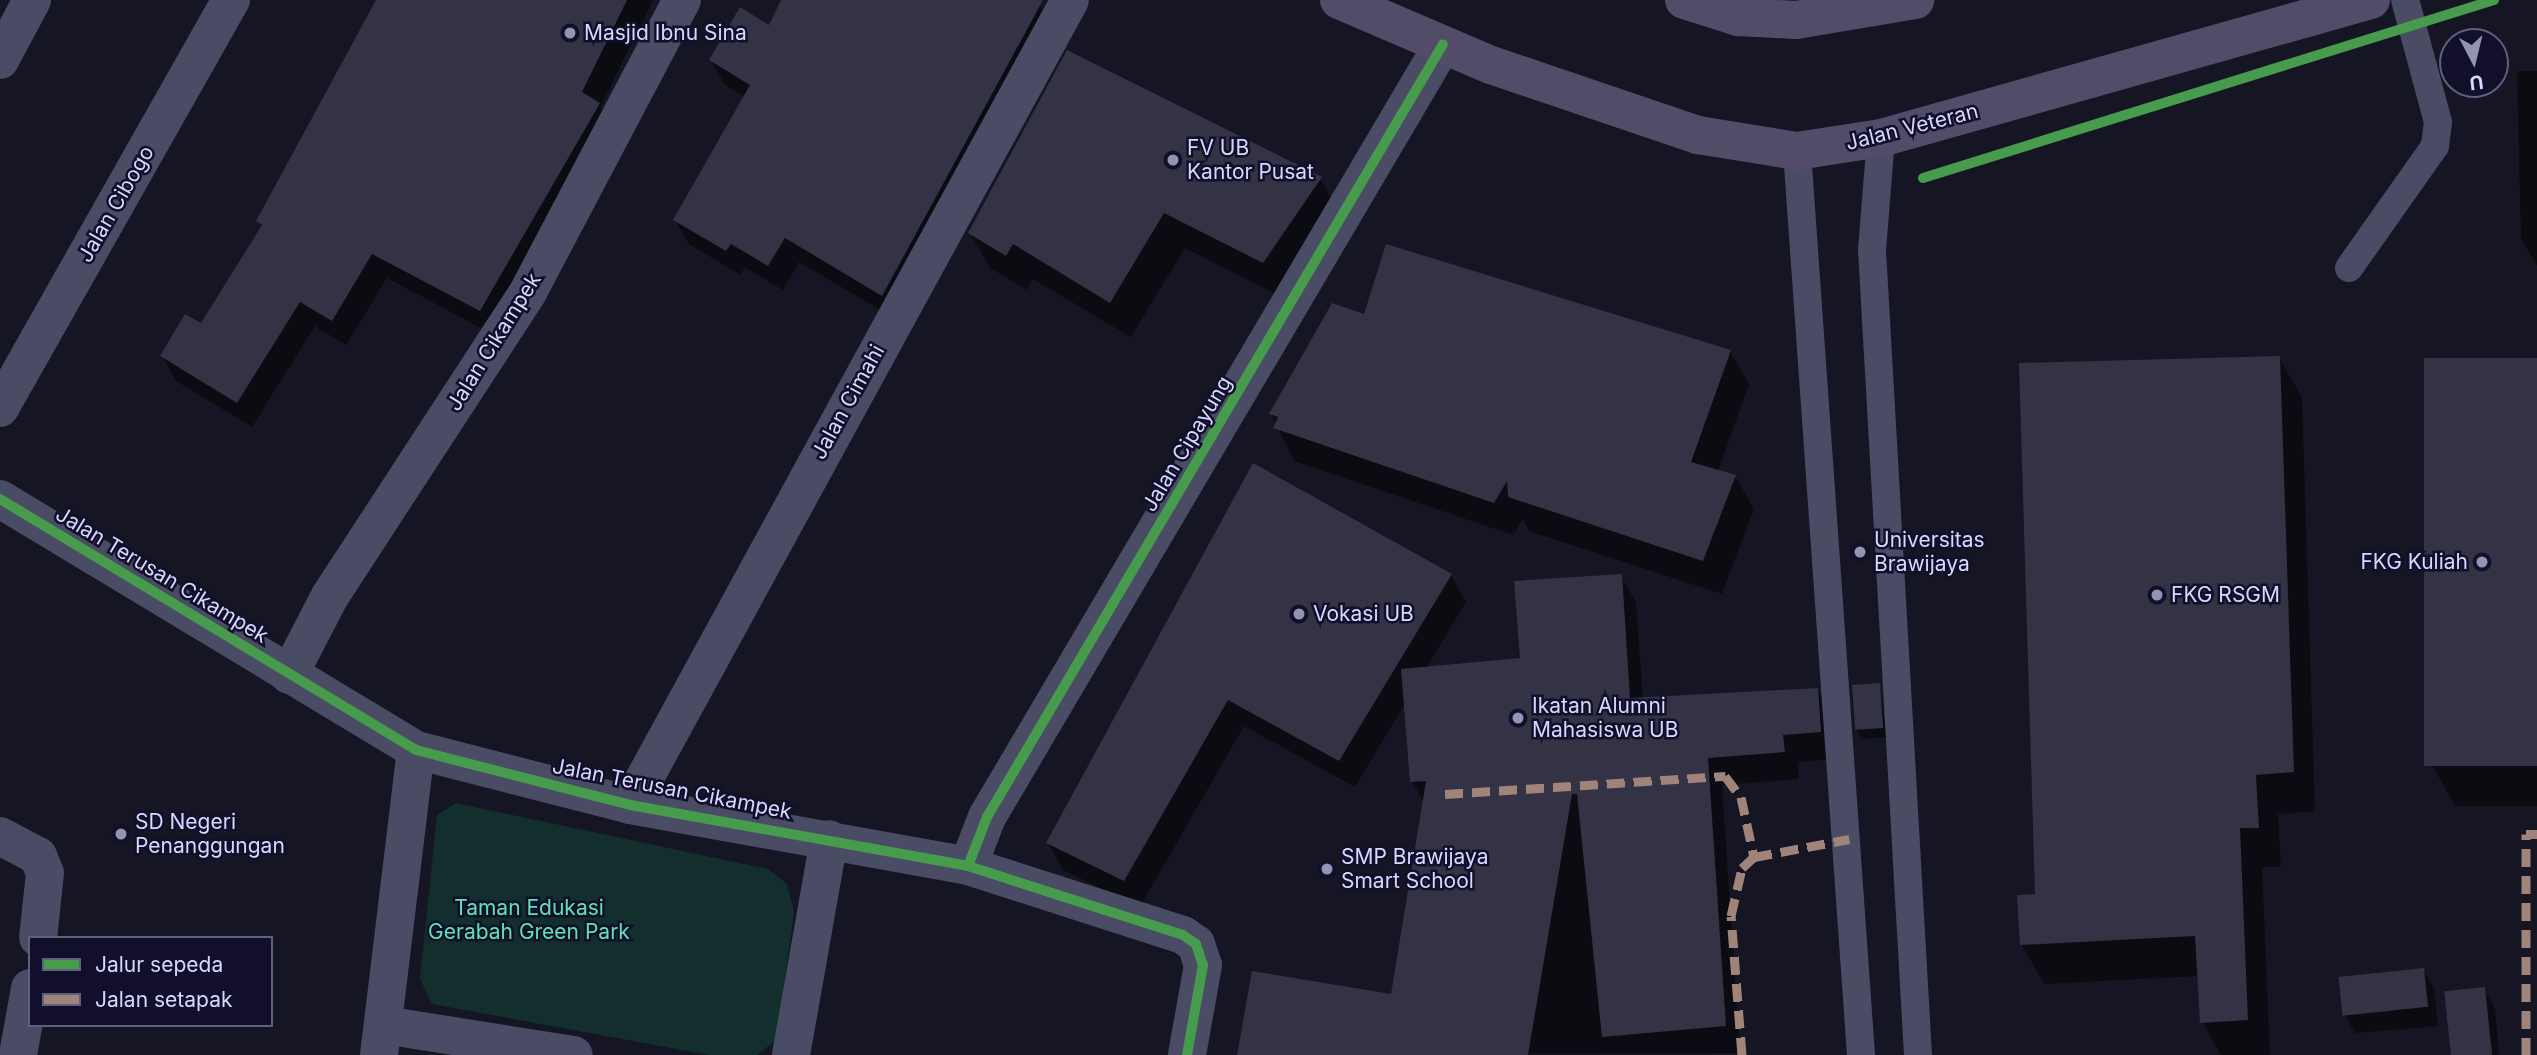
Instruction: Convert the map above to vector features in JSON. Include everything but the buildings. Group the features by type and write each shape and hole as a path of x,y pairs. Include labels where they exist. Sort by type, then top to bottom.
{"main road":[{"name":"Jalan Veteran","path":"1339,0 1443,44 1699,135 1797,151 1881,138 2378,0"},
{"path":"1684,0 1738,17 1796,20 1915,0"}],"street":[{"path":"0,60 32,0"},
{"name":"Jalan Cibogo","path":"0,408 231,0"},
{"name":"Jalan Cikampek","path":"289,675 330,596 528,292 682,0"},
{"name":"Jalan Cimahi","path":"630,805 1070,0"},
{"name":"Jalan Cipayung","path":"968,866 987,817 1443,44"},
{"name":"Jalan Terusan Cikampek","path":"0,499 416,750 630,805 968,866 1196,944 1203,965 1186,1055"},
{"path":"416,750 382,1040 574,1055"},
{"path":"0,836 38,856 45,873 38,936"},
{"path":"791,1055 829,839"},
{"path":"18,1055 28,999"}],"lane":[{"path":"2349,268 2435,146 2438,122 2378,0"},
{"path":"1881,138 1872,250 1919,1055"},
{"path":"1797,151 1861,1055"}],"green space":[{"name":"Taman Edukasi Gerabah Green Park","path":"456,803 768,869 787,884 794,912 777,1039 757,1055 709,1055 432,1004 420,979 437,815"}],"marked path":[{"path":"1445,794 1725,776 1741,797 1754,857"},
{"path":"2526,1055 2526,834 2537,834"},
{"path":"1742,1055 1731,916 1742,868 1754,857 1849,839"}],"cycle path":[{"path":"1923,178 2494,0"},
{"path":"968,866 987,817 1443,44"},
{"path":"0,499 416,750 630,805 968,866 1183,935 1196,944 1203,965 1187,1055"}],"place":[{"name":"Masjid Ibnu Sina","path":"570,33"},
{"name":"FV UB Kantor Pusat","path":"1173,160"},
{"name":"Universitas Brawijaya","path":"1860,552"},
{"name":"FKG Kuliah","path":"2482,562"},
{"name":"FKG RSGM","path":"2157,595"},
{"name":"Vokasi UB","path":"1299,614"},
{"name":"Ikatan Alumni Mahasiswa UB","path":"1518,718"},
{"name":"SD Negeri Penanggungan","path":"121,834"},
{"name":"SMP Brawijaya Smart School","path":"1327,869"}]}
